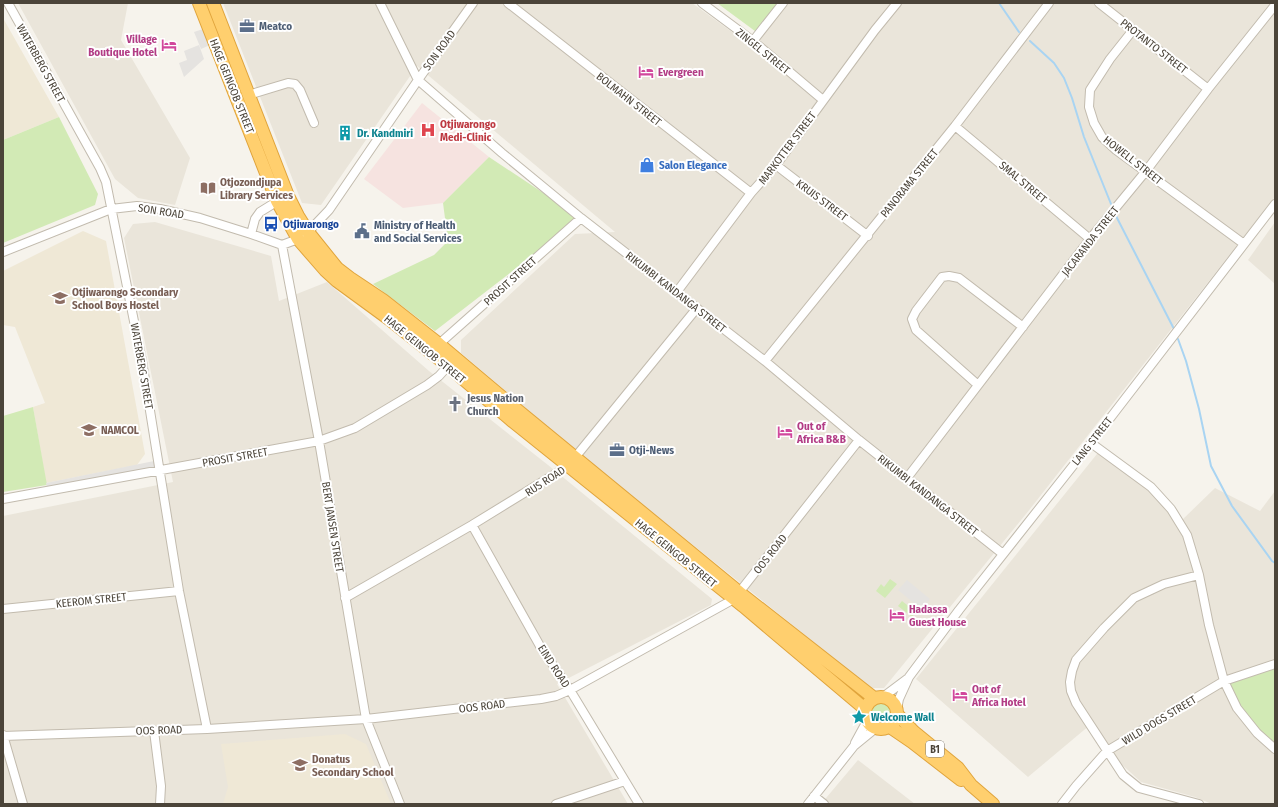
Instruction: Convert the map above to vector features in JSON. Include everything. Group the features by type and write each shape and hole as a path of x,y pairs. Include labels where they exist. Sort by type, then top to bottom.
{"highway":[{"name":"HAGE GEINGOB STREET","path":"199,3 270,166"},
{"name":"HAGE GEINGOB STREET","path":"213,3 248,95 282,199 303,235 310,254 337,280 448,366 511,420 571,462 737,596 878,698 892,700 897,711"},
{"name":"HAGE GEINGOB STREET","path":"303,235 337,268 383,300 439,344 515,408 571,462"},
{"name":"HAGE GEINGOB STREET","path":"737,596 796,650 865,709"},
{"path":"878,698 868,703 865,709 865,717 872,725 881,729 890,727 894,723 897,711"},
{"name":"B1","path":"897,711 914,732 958,768 971,785 993,804"},
{"name":"B1","path":"890,727 912,742 955,777 971,785"}],"street":[{"name":"WATERBERG STREET","path":"8,3 100,168 106,182 142,361 179,591 207,729"},
{"name":"RIKUMBI KANDANGA STREET","path":"380,3 418,80 502,153 581,218 765,361 859,440 1003,554"},
{"name":"SON ROAD","path":"3,252 111,209 137,206 160,209 200,218 282,245 303,235 329,210 473,3"},
{"name":"BOLMAHN STREET","path":"508,3 751,193"},
{"name":"ZINGEL STREET","path":"702,3 753,41 823,100"},
{"path":"753,41 783,3"},
{"name":"MARKOTTER STREET","path":"676,293 751,193 776,165 875,30 897,3"},
{"name":"PANORAMA STREET","path":"765,361 868,236 1050,3"},
{"name":"PROTANTO STREET","path":"1099,3 1208,89"},
{"name":"JACARANDA STREET","path":"907,478 1090,239 1146,171 1208,89 1275,5"},
{"name":"HOWELL STREET","path":"1133,30 1110,59 1090,90 1089,107 1094,123 1102,137 1116,150 1244,244"},
{"path":"248,95 288,83 295,84 300,90 314,123"},
{"name":"SMAL STREET","path":"955,126 1090,239"},
{"name":"KRUIS STREET","path":"776,165 868,236"},
{"path":"251,234 255,219 260,212 282,199"},
{"name":"LANG STREET","path":"897,711 899,699 909,677 959,610 1275,204"},
{"name":"PROSIT STREET","path":"439,344 581,218"},
{"name":"BERT JANSEN STREET","path":"282,245 319,441 366,719 400,804"},
{"path":"978,385 916,330 912,320 916,311 942,278 949,276 959,278 1023,327"},
{"name":"RUS ROAD","path":"345,598 472,526 571,462 697,308"},
{"name":"PROSIT STREET","path":"3,499 319,441 355,428 427,385 439,376 448,366"},
{"name":"OOS ROAD","path":"3,736 207,729 366,719 556,696 570,690 737,596 859,440"},
{"path":"1091,442 1151,487 1171,509 1187,535 1224,681 1237,708 1257,733 1275,749"},
{"name":"EIND ROAD","path":"472,526 540,646 570,690 639,804"},
{"path":"1197,804 1139,788 1123,775 1076,703 1071,691 1070,682 1076,660 1104,628 1134,598 1164,584 1198,575"},
{"name":"KEEROM STREET","path":"3,609 179,591"},
{"name":"WILD DOGS STREET","path":"1062,804 1107,751 1224,681 1275,664"},
{"name":"LANG STREET","path":"878,698 909,677"},
{"path":"808,804 872,725"},
{"path":"154,731 161,786 160,804"},
{"path":"3,736 23,804"},
{"path":"556,804 625,780"},
{"path":"814,796 824,804"}],"shaded area":[{"path":"18,3 128,3 121,40 190,158 175,205 138,198 115,179"},
{"path":"223,3 692,3 750,45 783,3 1275,3 1275,197 1030,509 884,688 871,688 571,447 461,353 461,340 575,234 615,232 417,66 321,205 302,203"},
{"path":"3,18 59,117 3,140"},
{"path":"203,29 210,45 201,49 194,32"},
{"path":"199,45 204,59 184,77 179,63 187,60 184,51"},
{"name":"Otjiwarongo Medi-Clinic","path":"422,103 489,157 443,203 403,208 364,179"},
{"path":"155,222 271,256 279,301 327,282 429,371 548,465 712,599 711,605 557,684 628,804 3,804 3,516 173,482 124,238 133,224"},
{"path":"1275,222 1275,284 1248,260"},
{"name":"Otjiwarongo Secondary School Boys Hostel","path":"83,231 106,241 145,454 137,465 46,483 33,407 45,403 15,327 3,325 3,271"},
{"path":"1101,449 1151,487 1180,522 1215,488 1260,511 1275,491 1275,804 1212,804 1195,797 1141,782 1107,751 1090,725 1028,777 916,679"},
{"path":"159,460 160,470 48,491 46,483"},
{"path":"907,580 930,599 921,609 898,590"},
{"name":"Donatus Secondary School","path":"345,734 366,744 391,804 223,804 228,787 221,744"},
{"path":"858,760 915,804 821,804"}],"green space":[{"path":"717,3 783,3 759,34"},
{"path":"59,117 98,194 95,205 3,243 3,140"},
{"path":"489,157 581,218 435,331 373,284 434,255 448,241 443,203"},
{"path":"33,407 47,485 3,492 3,416"},
{"path":"890,579 897,584 885,598 876,591 881,584 884,587"},
{"path":"902,601 916,612 912,617 898,606"},
{"path":"1275,664 1275,749 1257,733 1224,681"},
{"path":"881,703 887,706 890,712 887,718 881,721 875,718 872,712 875,706"}],"waterway":[{"path":"999,3 1019,32"},
{"path":"1030,41 1054,63 1064,78 1084,137 1111,204"},
{"path":"1116,216 1174,329"},
{"path":"1178,339 1186,361 1199,409 1211,466 1232,506 1275,563"}],"place":[{"name":"Meatco","path":"247,26"},
{"name":"Village Boutique Hotel","path":"169,45"},
{"name":"Evergreen","path":"646,72"},
{"name":"Otjiwarongo Medi-Clinic","path":"428,130"},
{"name":"Dr. Kandmiri","path":"345,133"},
{"name":"Salon Elegance","path":"647,165"},
{"name":"Otjozondjupa Library Services","path":"208,188"},
{"name":"Otjiwarongo","path":"271,224"},
{"name":"Ministry of Health and Social Services","path":"362,231"},
{"name":"Otjiwarongo Secondary School Boys Hostel","path":"60,298"},
{"name":"Jesus Nation Church","path":"455,404"},
{"name":"NAMCOL","path":"89,430"},
{"name":"Out of Africa B&B","path":"785,432"},
{"name":"Otji-News","path":"617,450"},
{"name":"Hadassa Guest House","path":"897,615"},
{"name":"Out of Africa Hotel","path":"960,695"},
{"name":"Welcome Wall","path":"859,717"},
{"name":"Donatus Secondary School","path":"300,765"}]}
